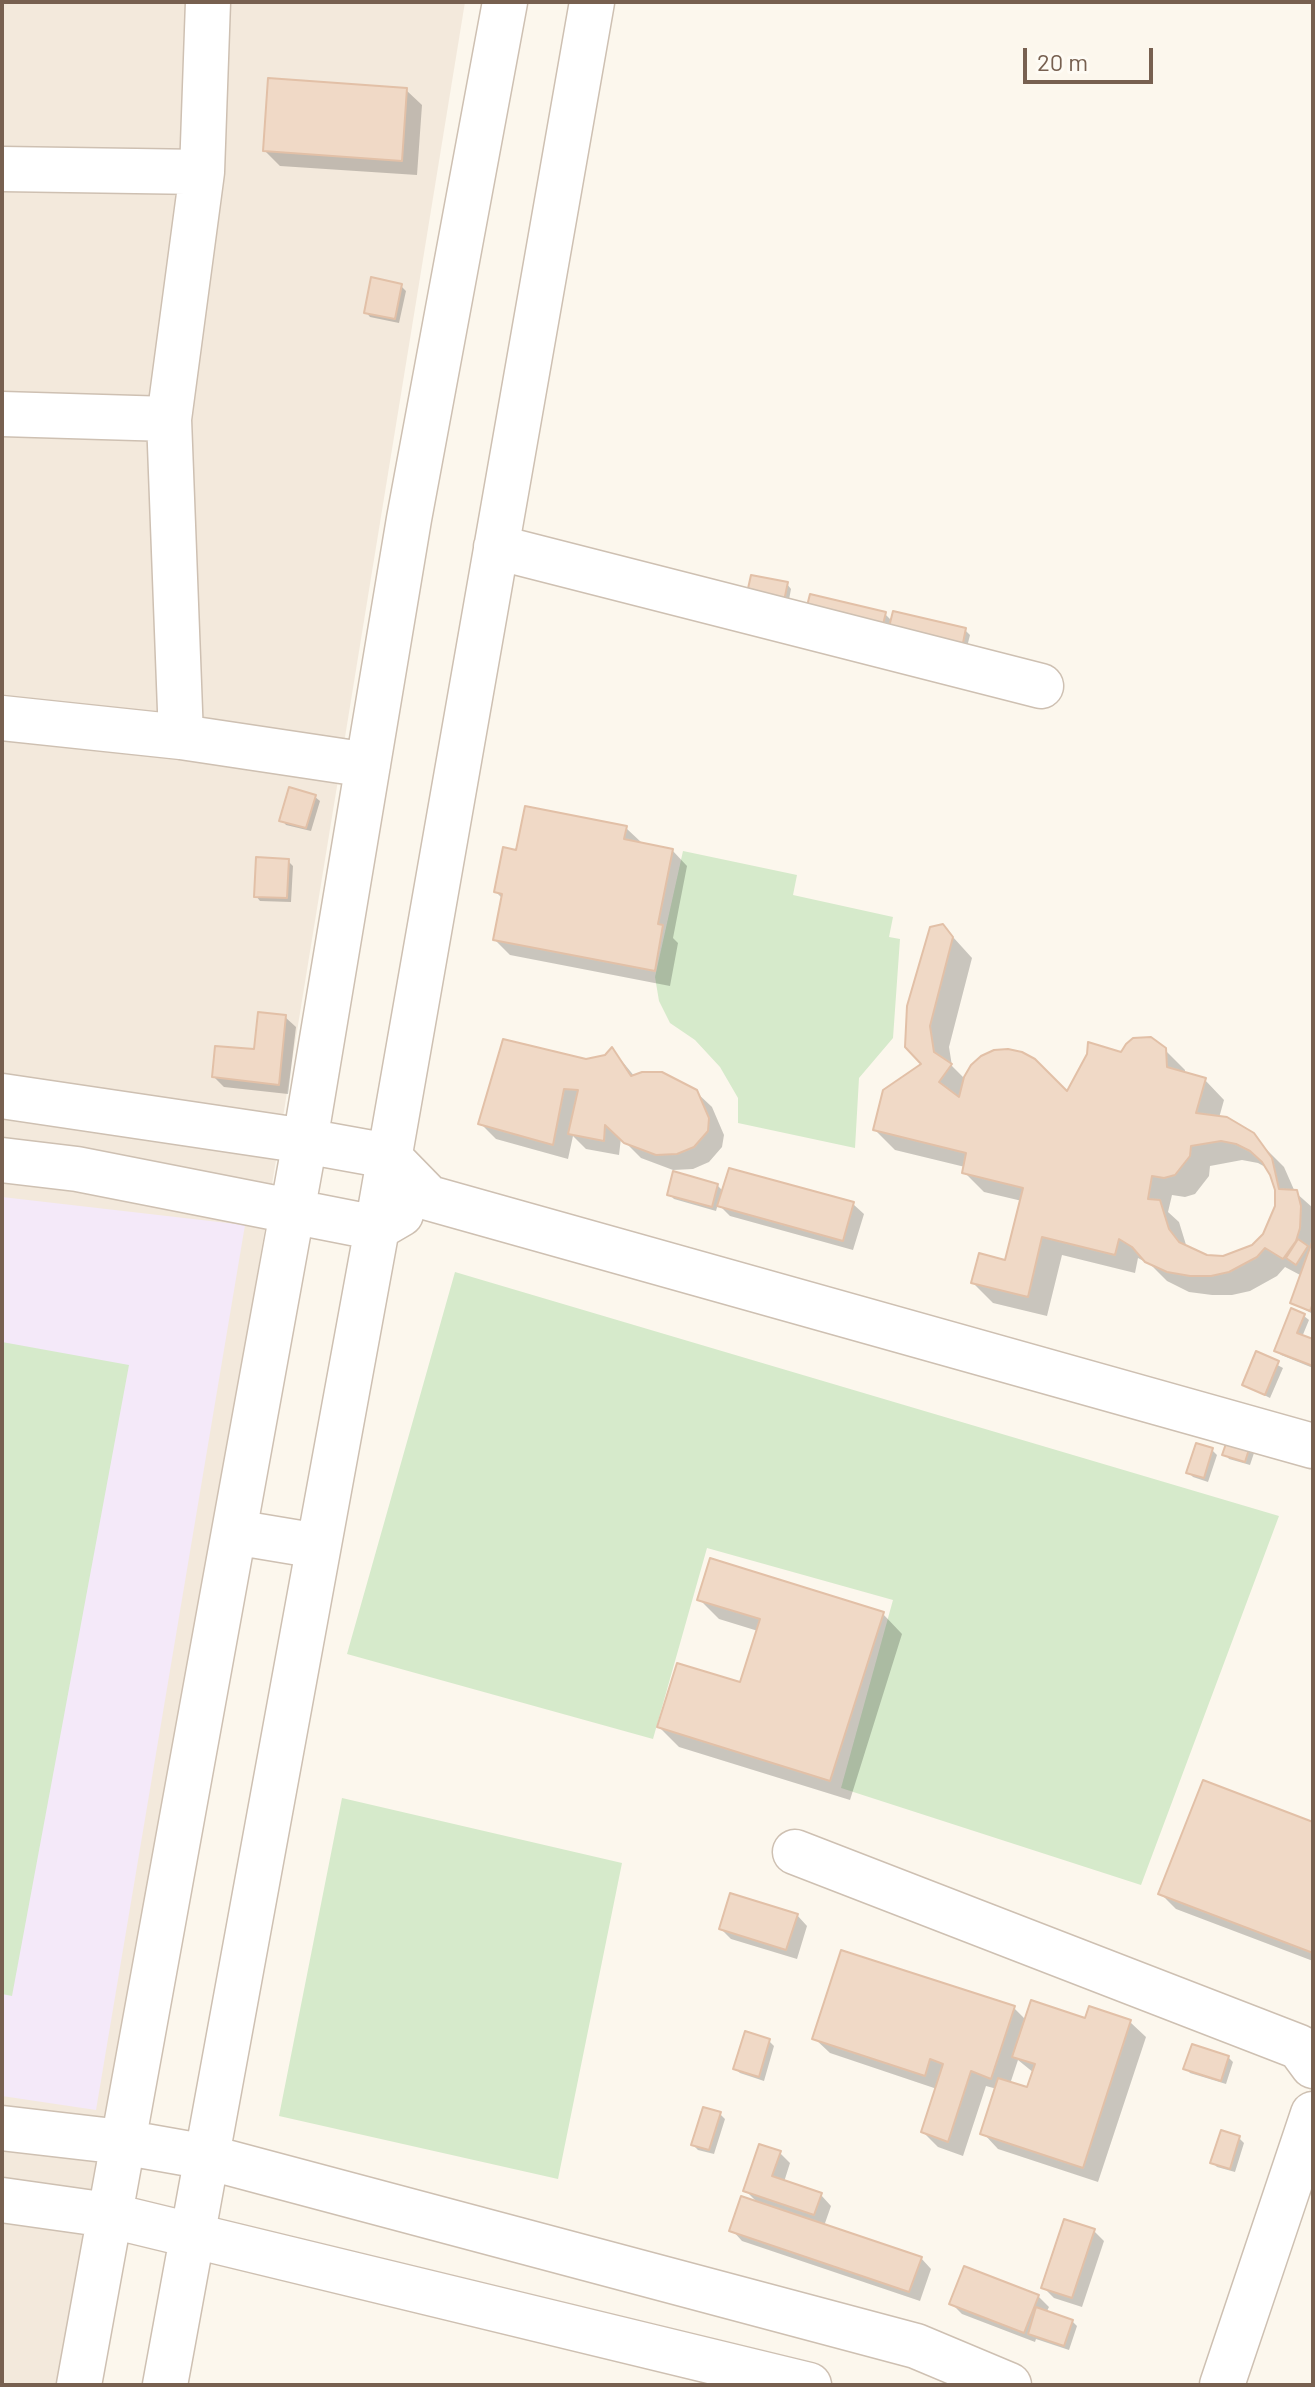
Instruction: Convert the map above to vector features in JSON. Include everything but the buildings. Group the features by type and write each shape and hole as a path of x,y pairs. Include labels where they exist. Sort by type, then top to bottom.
{"street":[{"path":"181,737 169,419 202,172 208,2"},
{"path":"79,2385 305,1141 412,503 505,2"},
{"path":"165,2385 377,1228 592,2"},
{"path":"2,169 202,172"},
{"path":"2,414 169,419"},
{"path":"496,547 1041,686"},
{"path":"2,718 181,737 368,765"},
{"path":"2,1096 388,1156 429,1198 1313,1446"},
{"path":"77,1169 91,1108"},
{"path":"2,1160 77,1169 377,1228 429,1198"},
{"path":"234,1532 318,1546"},
{"path":"795,1852 1299,2047 1313,2066"},
{"path":"1222,2385 1313,2114"},
{"path":"2,2128 122,2142 207,2157 916,2346 1009,2385"},
{"path":"2,2200 108,2215 191,2234 809,2385"}],"shaded area":[{"path":"2,2 465,2 76,2385 2,2385"},
{"path":"2,1197 245,1225 96,2110 2,2096"}],"green space":[{"path":"683,851 797,875 793,895 893,917 889,937 900,939 893,1038 859,1078 855,1148 738,1123 738,1098 720,1067 695,1040 670,1023 659,1001 655,977"},
{"path":"455,1272 1279,1516 1141,1885 841,1788 893,1600 707,1548 653,1739 347,1654"},
{"path":"2,1342 129,1365 12,1996 2,1994"},
{"path":"342,1798 622,1863 558,2179 279,2116"}]}
